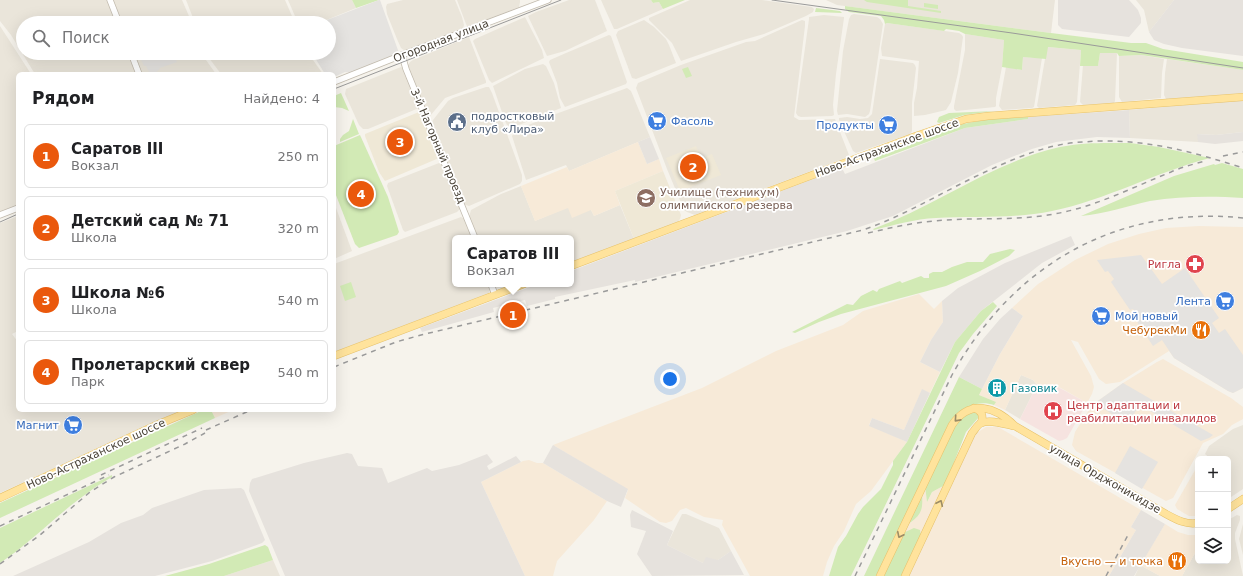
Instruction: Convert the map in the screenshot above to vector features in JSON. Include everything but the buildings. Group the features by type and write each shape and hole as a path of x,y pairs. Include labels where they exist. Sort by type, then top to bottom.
{"main road":[{"name":"Ново-Астраханское шоссе","path":"574,265 916,136 966,119 1010,114 1243,97"},
{"path":"336,355 516,287"},
{"path":"880,576 952,425 960,415 974,408 982,414 981,423 972,433 905,576"},
{"name":"улица Орджоникидзе","path":"974,408 986,408 996,412 1015,426 1177,520 1188,524 1195,523"},
{"name":"Ново-Астраханское шоссе","path":"0,498 154,426 188,412"},
{"name":"улица Орджоникидзе","path":"981,423 993,422 1015,426"},
{"path":"1231,506 1243,499"}],"street":[{"path":"110,0 116,16"},
{"name":"Огородная улица","path":"336,81 548,0"},
{"name":"3-й Нагорный проезд","path":"402,55 405,61 406,69 474,235"},
{"path":"134,60 138,72"},
{"path":"0,215 16,209"},
{"path":"492,287 495,295"}],"shaded area":[{"path":"0,0 108,0 114,16 16,16 16,43 0,21"},
{"path":"112,0 182,0 189,16 118,16"},
{"path":"186,0 285,0 292,16 192,16"},
{"path":"288,0 352,0 356,8 336,16 295,16"},
{"path":"380,0 399,53 352,73 345,72 336,76 336,72 324,72 316,60 336,60 336,16"},
{"path":"403,0 455,0 462,17 464,25 463,29 410,50 404,50 401,48 397,39 387,14 386,7 387,4"},
{"path":"457,0 520,0 520,2 519,7 471,27 467,26"},
{"path":"569,0 595,0 607,31 565,51 547,56 528,16"},
{"path":"601,0 651,0 653,3 659,2 663,9 614,29"},
{"path":"690,0 762,0 812,7 814,9 813,12 806,16 764,34 681,61 672,43 649,20 649,18"},
{"path":"826,0 1055,0 1051,33 837,5"},
{"path":"1058,0 1129,0 1138,10 1141,23 1129,37 1062,29 1058,25"},
{"path":"1136,0 1174,0 1149,32 1144,10"},
{"path":"1174,0 1243,0 1243,56 1182,48 1154,40 1149,32"},
{"path":"854,14 877,17 883,24 870,111 865,117 847,114 838,115 837,111 843,51 849,19 851,15"},
{"path":"824,15 844,17 836,74 833,105 834,115 801,117 796,113 809,17"},
{"path":"525,17 542,50 544,58 492,83 489,80 473,41"},
{"path":"644,20 654,27 666,39 676,63 636,79 632,78 616,35 618,31"},
{"path":"802,20 805,21 805,26 794,117 799,120 835,119 849,155 848,157 695,215 687,212 684,210 667,169 636,88 638,83 681,65 746,42 755,41"},
{"path":"887,23 959,33 962,35 963,37 958,73 951,102 946,110 914,116 919,61 882,56 881,48 885,24"},
{"path":"0,26 16,51 16,60 22,60 30,72 16,72 16,207 0,213"},
{"path":"965,34 1004,40 1002,67 995,107 956,111 954,109 965,50"},
{"path":"609,35 611,36 627,82 626,84 565,107 560,98 557,83 549,62 550,60"},
{"path":"469,37 486,83 445,98 429,116 409,72 408,65 413,60"},
{"path":"1047,47 1081,50 1077,102 1075,105 1039,108 1037,106"},
{"path":"1100,53 1117,53 1115,101 1114,103 1083,105 1080,102 1083,65 1098,66"},
{"path":"1141,55 1164,59 1161,98 1122,102 1119,97 1119,56"},
{"path":"1023,57 1042,58 1034,107 1002,110 999,106 1006,67 1022,70"},
{"path":"880,59 913,63 915,65 916,68 912,103 912,131 910,134 856,153 853,151 839,118 847,117 860,119 868,118 872,114"},
{"path":"1167,59 1243,70 1243,93 1166,99 1164,95"},
{"path":"26,60 132,60 136,72 34,72"},
{"path":"136,60 206,60 215,72 140,72"},
{"path":"141,60 176,60 177,62 160,68 157,72 149,72 146,66 144,66"},
{"path":"210,60 313,60 322,72 220,72"},
{"path":"543,64 546,66 554,83 561,108 509,129 493,86 525,69"},
{"path":"401,67 403,68 419,108 368,129 363,129 359,125 345,94 346,89"},
{"path":"489,87 492,93 522,175 522,181 520,184 469,206 463,204 431,125 433,120 448,101"},
{"path":"627,88 631,91 650,137 569,171 566,165 526,180 512,136 516,130"},
{"path":"1243,100 1243,132 1216,135 1198,134 1198,142 1130,138 1129,110"},
{"path":"1129,110 1130,138 1097,137 1056,142 1032,149 992,165 893,216 847,231 635,282 635,280 555,297 555,299 527,306 525,300 493,308 494,312 422,332 420,328 530,287 574,287 574,270 842,168 845,174 965,128 1028,119 1028,117"},
{"path":"421,112 439,158 385,181 379,172 365,134"},
{"path":"1243,132 1243,141 1215,144 1198,142 1197,134 1216,135"},
{"path":"650,137 659,159 647,164 638,142"},
{"path":"638,142 647,164 659,159 663,171 615,191 620,205 594,216 591,210 572,218 568,208 535,221 521,186 567,167 569,171"},
{"path":"696,146 701,158 712,154 721,175 680,191 666,158"},
{"path":"439,163 443,164 460,209 457,212 405,232 387,186 388,183"},
{"name":"Училище (техникум) олимпийского резерва","path":"663,171 681,215 680,219 677,223 634,239 615,191"},
{"path":"521,186 535,221 568,207 591,210 594,216 620,205 634,239 574,262 574,235 475,235 469,217 471,210 501,194"},
{"path":"336,208 352,251 336,258"},
{"path":"16,217 16,332 12,334 16,339 16,412 178,412 0,493 0,223"},
{"path":"461,217 466,220 472,235 452,235 452,287 490,288 489,293 336,351 336,263"},
{"path":"1199,226 1243,227 1243,388 1233,393 1228,391 1174,358 1169,351 1120,382 1106,384 1099,379 1078,342 1071,340 1091,376 1094,387 1087,403 1059,387 1055,394 1040,388 1033,380 1021,375 1005,410 994,405 995,402 979,395 1000,354 1023,316 1012,308 1038,284 1075,260 1108,244 1139,234 1166,228"},
{"path":"1071,236 1075,245 1042,263 981,311 955,342 940,372 920,362 931,340 943,322 942,301 958,288 1005,263"},
{"path":"1141,255 1162,284 1185,268 1219,318 1212,323 1219,333 1225,329 1243,355 1243,388 1233,393 1228,391 1174,358 1162,340 1153,346 1136,320 1139,318 1133,309 1130,310 1111,282 1114,279 1108,271 1105,272 1097,260"},
{"path":"919,294 934,309 942,301 943,322 931,340 920,362 940,372 930,393 922,390 904,430 872,418 869,425 907,442 871,491 856,504 844,531 834,546 823,576 750,576 722,525 723,520 704,517 686,508 680,510 672,521 666,523 660,522 625,498 628,490 553,445 702,388 776,351 843,325 863,311"},
{"path":"1012,308 1023,316 1000,354 982,389 959,377 983,339 1000,319"},
{"path":"1163,359 1231,398 1243,407 1243,419 1232,425 1223,434 1203,443 1173,498 1166,501 1076,451 1072,445 1075,432 1095,403 1123,383"},
{"path":"1021,375 1033,380 1037,385 1020,419 1005,410"},
{"path":"1123,383 1213,435 1201,441 1140,405 1127,424 1095,403"},
{"name":"Центр адаптации и реабилитации инвалидов","path":"1037,385 1040,388 1055,394 1058,387 1087,403 1067,438 1059,441 1020,419"},
{"path":"922,389 930,393 907,442 869,426 872,418 904,430"},
{"path":"212,412 228,412 215,418"},
{"path":"1243,425 1243,489 1231,497 1231,456 1207,456 1205,454 1209,446 1233,429"},
{"path":"986,427 998,427 1141,510 1131,527 1136,530 1109,576 909,576 975,434"},
{"path":"553,445 628,489 621,507 607,501 543,463"},
{"path":"1130,446 1158,462 1142,489 1115,473"},
{"path":"347,453 352,454 358,466 382,468 388,483 427,468 432,471 459,465 487,454 493,462 487,466 489,470 516,456 521,462 481,482 525,576 285,576 249,491 252,479 304,463"},
{"path":"529,460 537,463 543,463 607,501 594,520 557,561 553,576 525,576 481,482 523,461"},
{"path":"1195,470 1195,516 1189,516 1177,509 1175,505"},
{"path":"945,485 921,536 903,533 925,486 927,502 932,492"},
{"path":"241,488 244,490 265,540 262,543 212,561 155,576 13,576 89,542 121,523 143,515 152,508 204,490"},
{"path":"632,510 673,531 667,545 703,563 706,557 718,560 731,551 744,575 652,576 637,554 646,531 631,527 630,515"},
{"path":"1141,510 1165,524 1134,576 1109,576 1136,530 1131,527"},
{"path":"682,514 686,514 719,528 731,551 718,560 703,563 667,545"},
{"path":"1237,515 1240,516 1235,533 1235,539 1243,576 1182,576 1195,553 1195,564 1231,564 1231,518"},
{"path":"1165,524 1178,532 1188,535 1195,535 1195,553 1182,576 1160,576 1140,565"},
{"path":"1243,524 1243,555 1239,539"},
{"path":"273,560 280,576 224,576"},
{"path":"1140,565 1160,576 1135,576"}],"green space":[{"path":"352,0 379,0 356,8"},
{"path":"651,0 685,0 663,9 659,2 653,3"},
{"path":"864,0 908,0 908,6 941,11 941,13 867,2"},
{"path":"924,3 938,5 938,9 924,7"},
{"path":"845,6 1131,43 1146,43 1163,49 1243,62 1243,70 1141,55 1119,56 1117,53 1100,53 1098,66 1080,66 1081,50 1048,47 1046,59 1023,57 1022,70 1002,67 1004,40 965,34 959,31 946,29 944,31 887,23 885,24 881,16 849,12 845,9"},
{"path":"816,8 840,11 842,13 815,12"},
{"path":"688,67 692,76 686,78 682,69"},
{"path":"341,93 349,111 336,107 336,95"},
{"path":"994,111 964,115 939,123 937,122 939,117 949,113"},
{"path":"1028,117 1028,119 965,128 875,161 873,156 963,124 989,119"},
{"path":"353,119 359,134 340,142 343,135 349,131"},
{"path":"360,135 388,197 399,232 397,235 359,248 355,244 336,195 336,145"},
{"path":"1130,143 1159,147 1210,158 1092,200 1038,214 928,219 873,229 920,208 988,173 1035,154 1077,144"},
{"path":"1222,163 1243,169 1243,198 1197,197 1162,199 1098,214 1081,216 1174,176"},
{"path":"1010,249 1015,250 1009,256 946,286 841,314 795,333 792,332 847,304 853,305 861,296 873,290 877,292 879,289 900,281 902,283 921,276 924,278 929,278 929,274 933,272 942,272 967,262 983,262 990,254"},
{"path":"351,282 356,297 345,301 340,286"},
{"path":"993,302 997,306 959,353 851,576 829,576 838,547 863,507 881,489 893,465 893,461 907,442 955,342 981,311"},
{"path":"959,377 982,389 979,395 996,402 994,405 981,403 969,406 958,413 949,423 877,576 864,576"},
{"path":"974,411 979,414 979,417 966,432 945,485 932,492 927,502 925,486 954,426 959,420"},
{"path":"199,412 212,412 215,418 0,518 0,503"},
{"path":"112,475 112,477 78,500 12,555 0,563 0,528"},
{"path":"922,494 921,511 916,518 908,524"},
{"path":"914,528 920,530 921,536 902,576 884,576 903,533"},
{"path":"265,545 268,547 273,560 224,576 165,576 209,564"}],"tram line":[{"path":"336,88 561,0"},
{"path":"772,0 1012,33 1243,68"},
{"path":"0,222 16,215"}],"railway":[{"path":"336,366 396,342 421,335 863,230 894,217 1003,164 1031,153 1059,145 1098,141 1117,141 1154,145 1189,152 1243,168"},
{"path":"1223,156 1243,152"},
{"path":"868,233 925,222 962,219 1034,217 1064,212 1095,203 1175,170 1205,161"},
{"path":"855,576 952,375 977,336 1005,302 1037,274 1073,250 1111,233 1153,222 1197,217 1243,218"},
{"path":"206,430 246,412"},
{"path":"101,475 202,428"},
{"path":"0,564 40,535 90,492 114,477 205,433"},
{"path":"0,526 109,475"},
{"path":"1106,576 1128,535"}],"place":[{"name":"Фасоль","path":"657,121"},
{"name":"подростковый клуб «Лира»","path":"457,122"},
{"name":"Продукты","path":"888,125"},
{"name":"Школа №6","path":"400,142"},
{"name":"Детский сад № 71","path":"693,167"},
{"name":"Пролетарский сквер","path":"361,194"},
{"name":"Училище (техникум) олимпийского резерва","path":"646,198"},
{"name":"Ригла","path":"1195,264"},
{"name":"Лента","path":"1225,301"},
{"name":"Саратов III","path":"513,315"},
{"name":"Мой новый","path":"1101,316"},
{"name":"ЧебурекМи","path":"1201,330"},
{"name":"Газовик","path":"997,388"},
{"name":"Центр адаптации и реабилитации инвалидов","path":"1053,411"},
{"name":"Магнит","path":"73,425"},
{"name":"Вкусно — и точка","path":"1177,561"}]}
